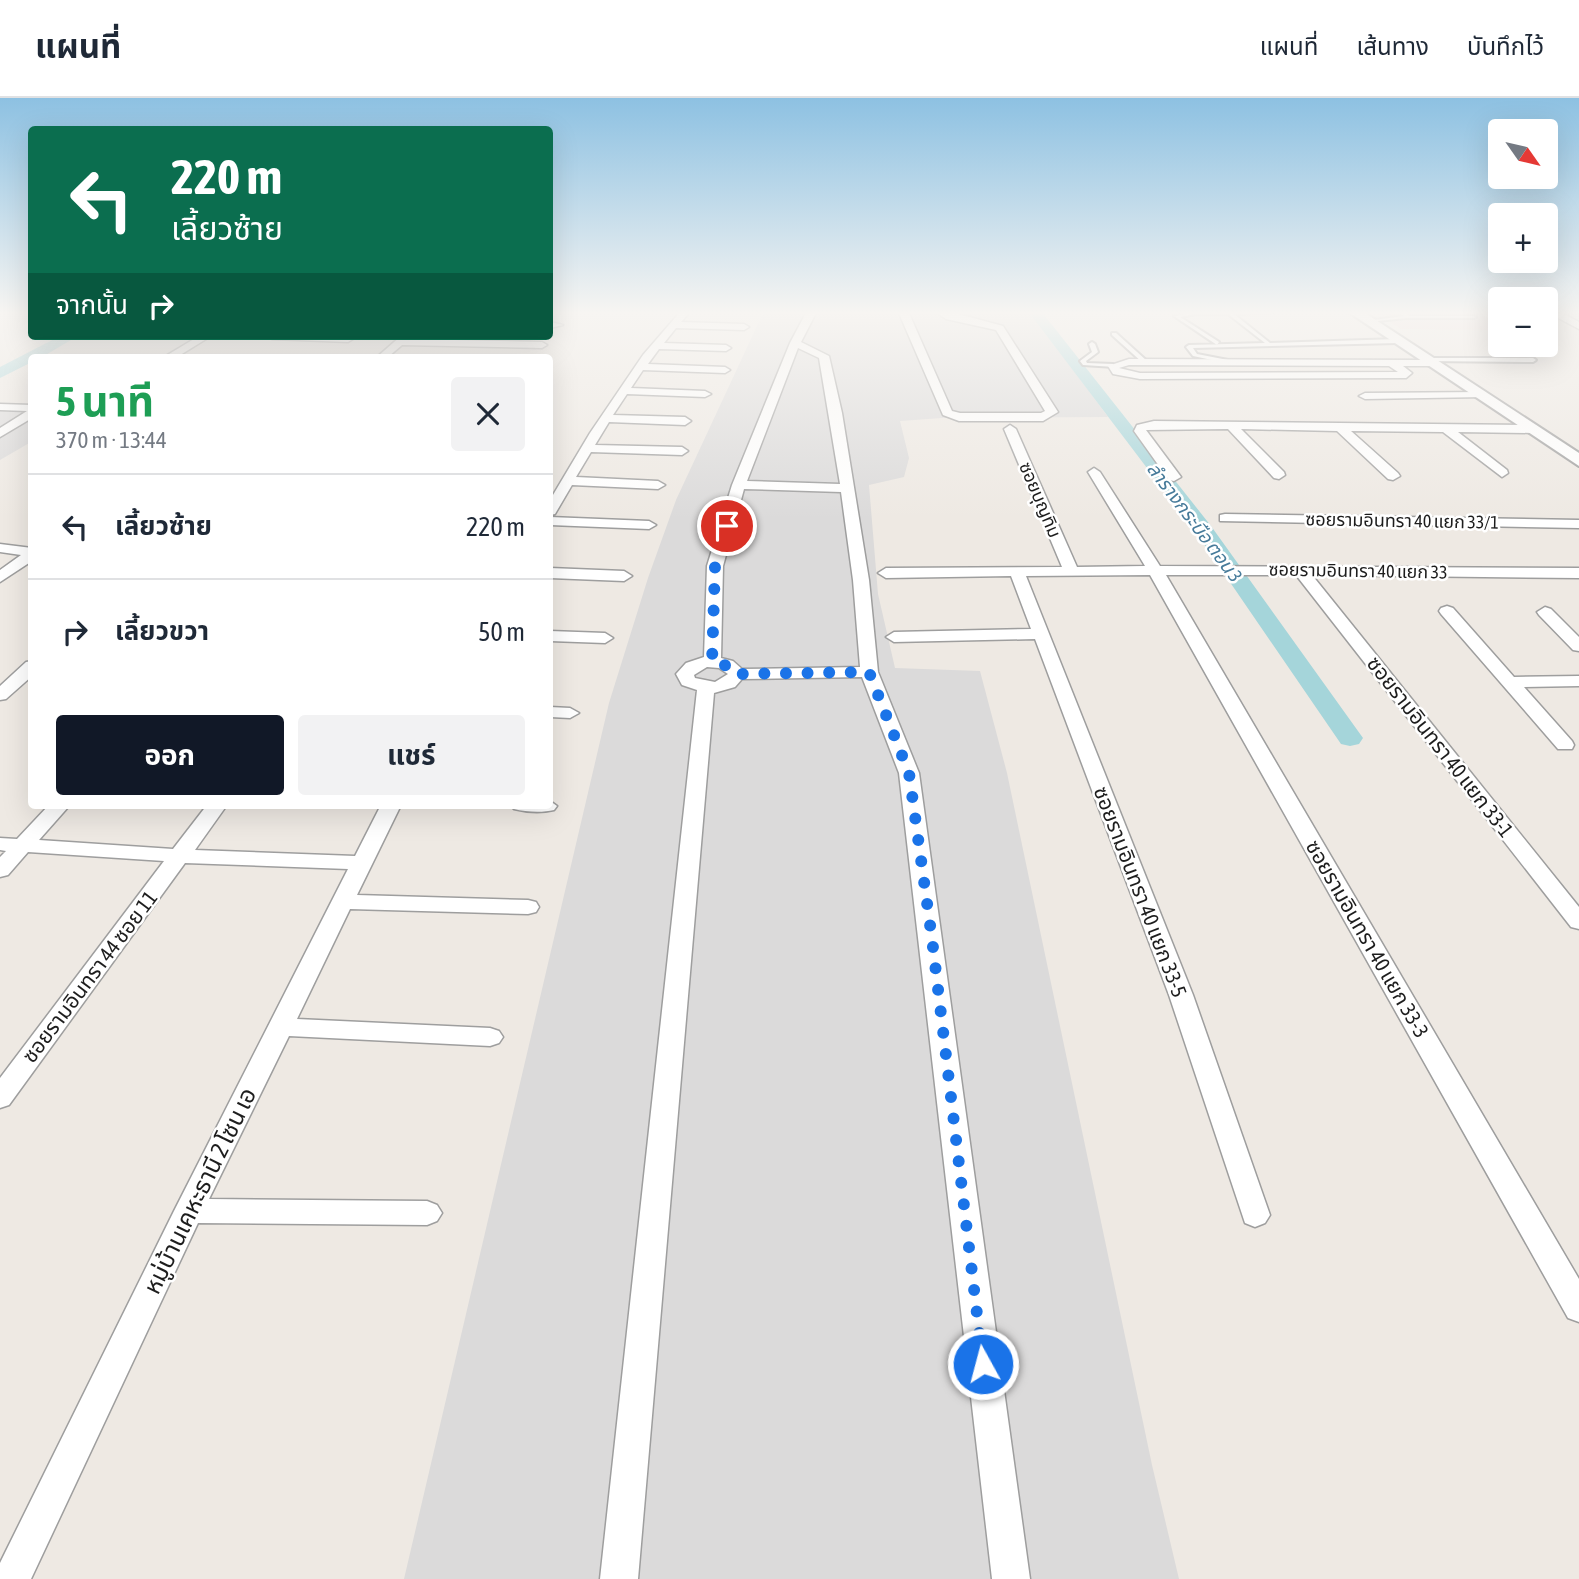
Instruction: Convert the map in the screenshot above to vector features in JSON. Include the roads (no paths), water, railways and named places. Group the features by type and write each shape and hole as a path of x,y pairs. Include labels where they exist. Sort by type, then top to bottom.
{"street":[{"path":"553,506 606,418 633,380"},
{"path":"619,1579 709,675 715,566 739,485 780,380"},
{"path":"829,380 861,580 869,672 909,773 1011,1579"},
{"path":"933,380 947,413 959,417 1043,417 1052,412 1032,380"},
{"path":"1456,380 1535,429 1579,461"},
{"path":"625,391 705,394"},
{"path":"1365,396 1481,396"},
{"path":"0,407 28,408"},
{"path":"0,432 28,415"},
{"path":"606,418 685,421"},
{"path":"1174,477 1141,428 1154,425 1535,429"},
{"path":"1231,426 1279,475"},
{"name":"ซอยบุญทิม","path":"1010,429 1071,571"},
{"path":"1342,429 1393,476"},
{"path":"1448,430 1502,473"},
{"path":"587,448 682,451"},
{"name":"ซอยรามอินทรา 40 แยก 33-3","path":"1094,472 1155,570 1578,1305"},
{"path":"567,481 659,485"},
{"path":"739,485 846,488"},
{"name":"ซอยรามอินทรา 40 แยก 33/1","path":"1225,518 1579,524"},
{"path":"553,520 649,525"},
{"path":"0,548 28,552"},
{"path":"0,577 28,556"},
{"name":"ซอยรามอินทรา 40 แยก 33","path":"886,572 1230,570 1579,573"},
{"name":"ซอยรามอินทรา 40 แยก 33-1","path":"1301,571 1579,922"},
{"name":"ซอยรามอินทรา 40 แยก 33-5","path":"1017,572 1181,995 1255,1215"},
{"path":"553,573 624,576"},
{"path":"1447,611 1565,745"},
{"path":"1545,612 1579,646"},
{"path":"894,637 1040,634"},
{"path":"553,636 605,638"},
{"path":"709,675 732,667 737,674"},
{"path":"0,695 28,670"},
{"path":"709,675 728,684 737,674 869,672"},
{"path":"1512,682 1579,681"},
{"path":"553,712 570,713"},
{"path":"0,870 56,809"},
{"name":"ซอยรามอินทรา 44 ซอย 11","path":"0,1098 214,809"},
{"name":"หมู่บ้านเคหะธานี 2 โซน เอ","path":"12,1579 360,863 389,809"},
{"path":"0,844 180,856 360,863"},
{"path":"343,902 528,907"},
{"path":"281,1027 490,1037"},
{"path":"190,1211 427,1213"}],"waterway":[{"name":"ลำรางกระบือ ตอน 3","path":"1088,380 1204,530 1350,738"}]}
